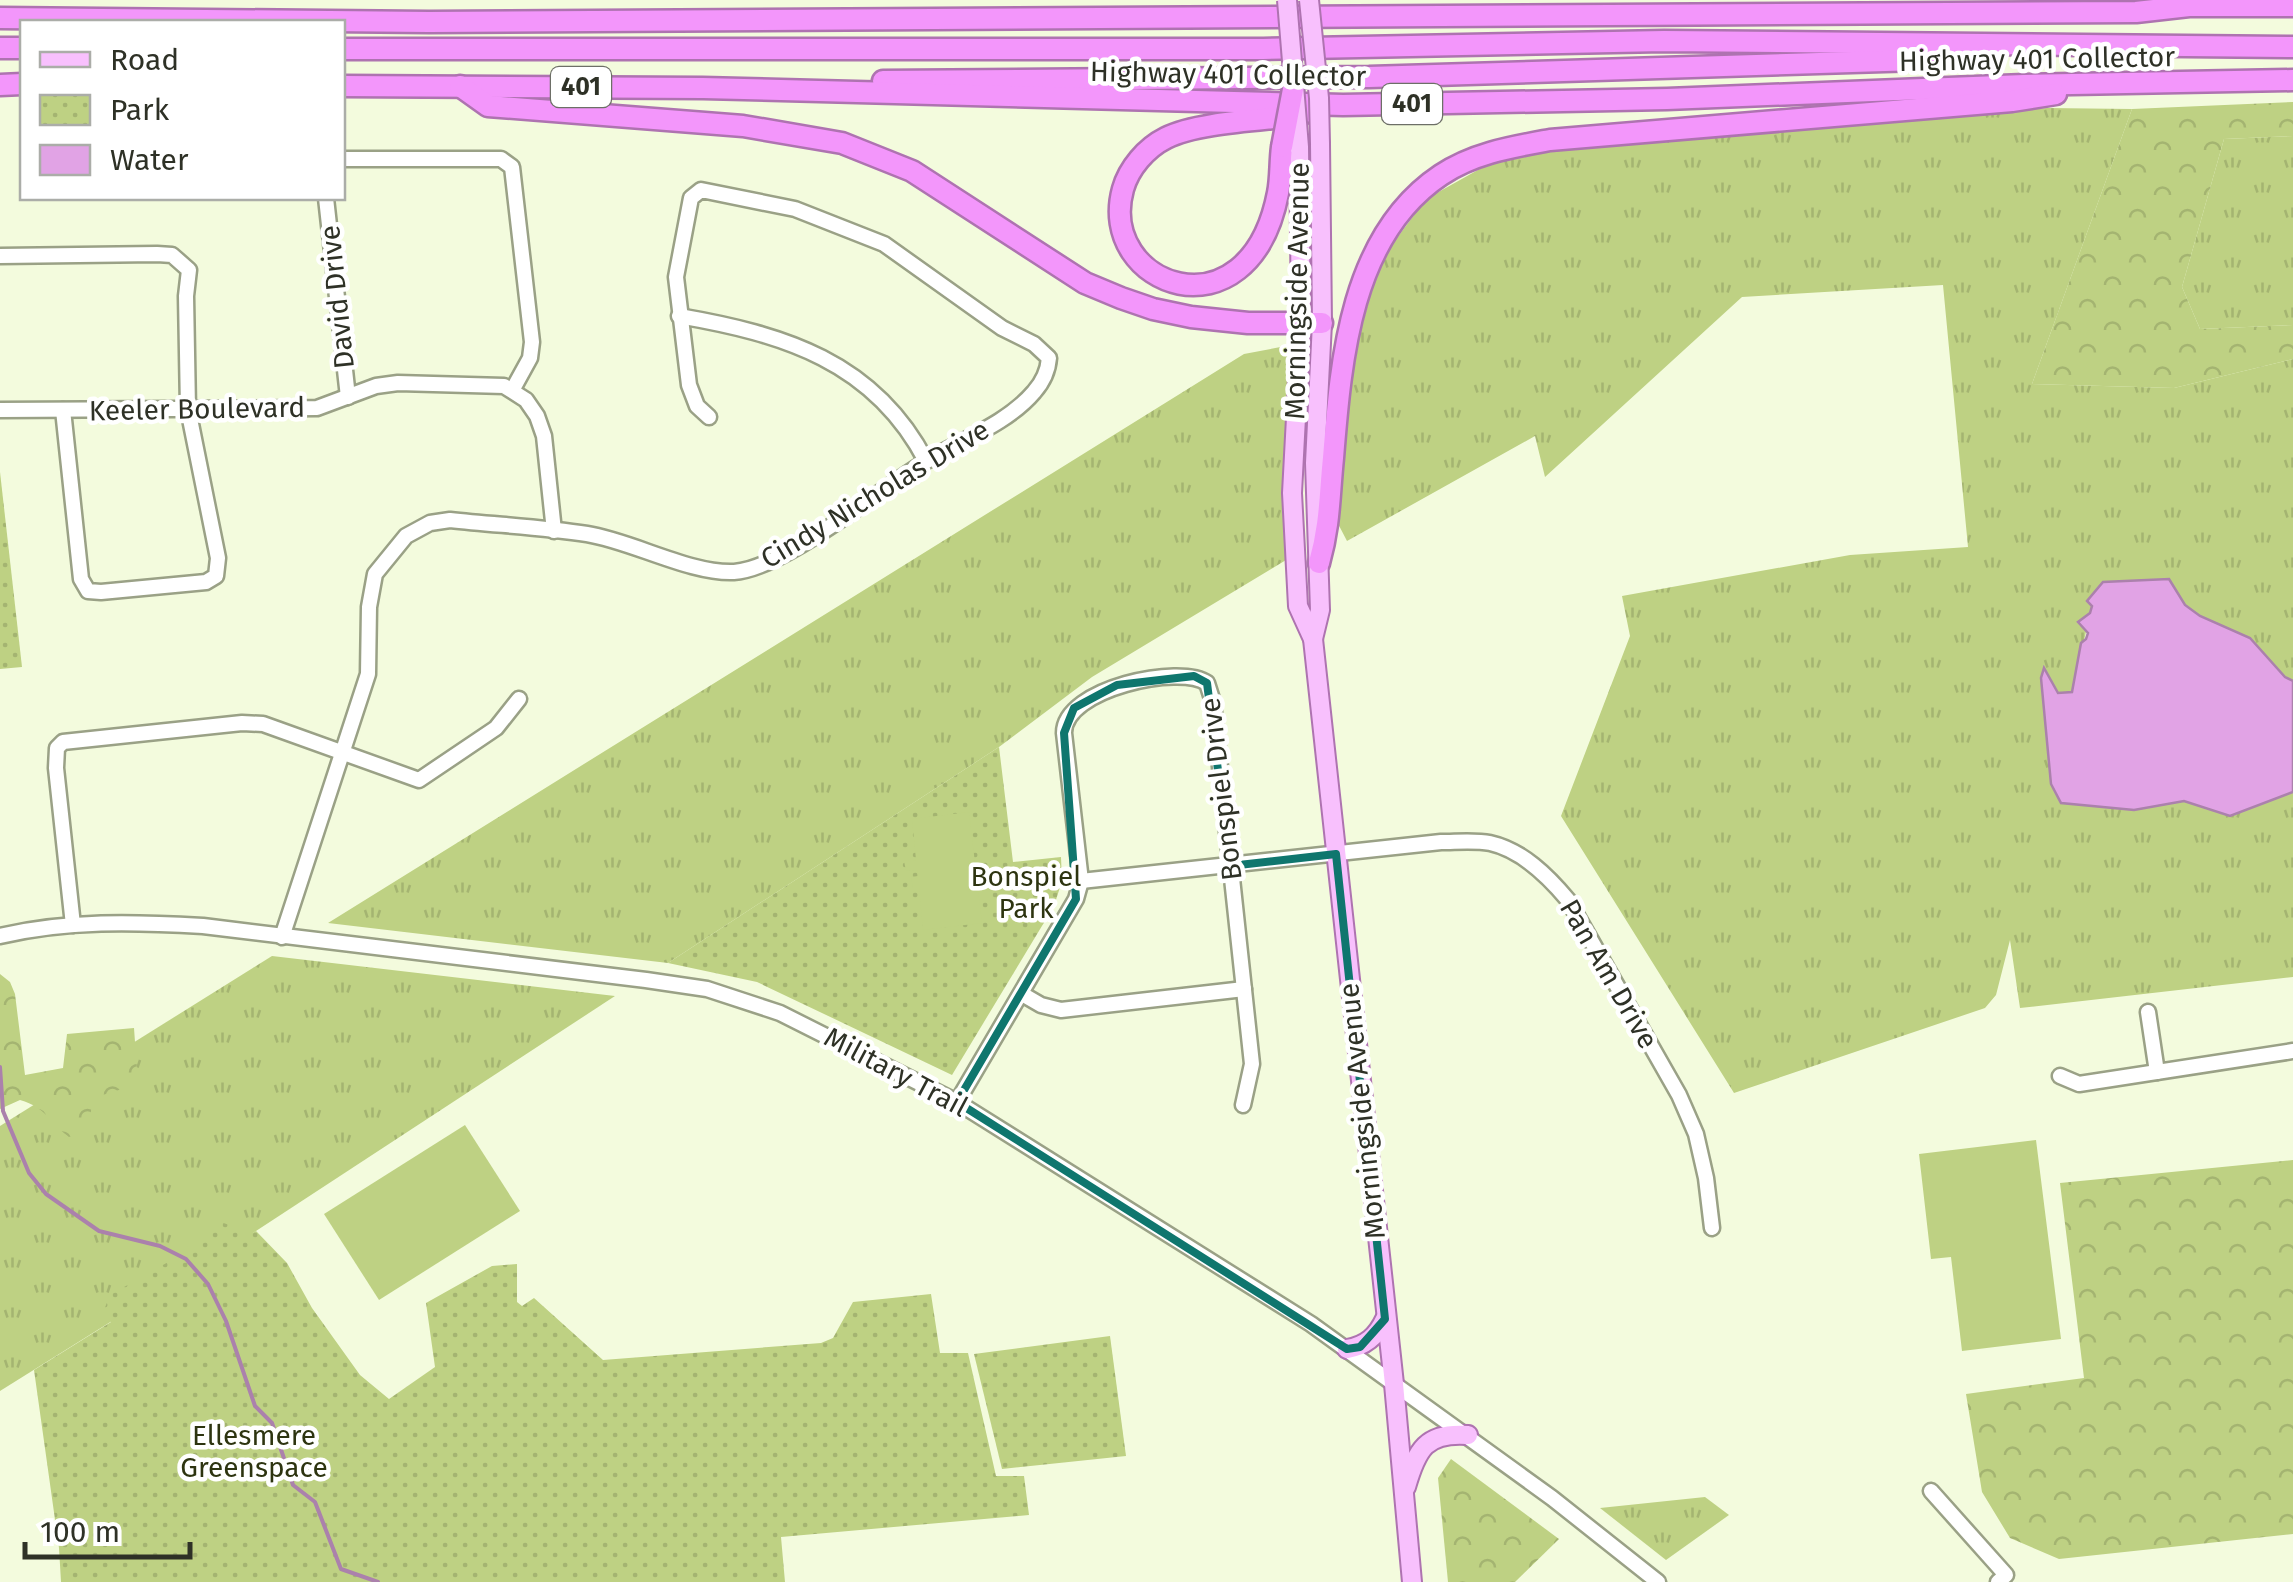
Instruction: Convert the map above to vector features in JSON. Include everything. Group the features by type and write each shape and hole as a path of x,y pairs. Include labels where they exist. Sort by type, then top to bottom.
{"highway":[{"path":"2167,0 2189,6"},
{"path":"345,21 2136,12 2189,6 2293,6"},
{"path":"0,18 215,20"},
{"name":"401","path":"345,49 1263,49 1664,41 2293,47"},
{"path":"702,88 728,80 1369,77 2236,48"},
{"name":"Highway 401 Collector","path":"345,86 702,88 1343,105 2293,80"},
{"path":"1294,84 1290,147 1278,192 1268,226 1245,266 1208,285 1186,286 1162,279 1131,250 1120,221 1119,202 1127,176 1145,153 1167,138 1196,129 1324,112 1343,105"},
{"path":"1319,563 1330,523 1333,457 1348,340 1368,263 1381,237 1400,213 1440,176 1504,148 1550,140 2012,101 2122,84"},
{"path":"460,86 488,106 743,126 842,143 912,171 1085,283 1121,298 1190,317 1248,323 1322,323"}],"main road":[{"path":"1287,0 1294,84"},
{"name":"Morningside Avenue","path":"1309,0 1320,144 1322,323 1315,463 1320,610 1313,639"},
{"name":"Morningside Avenue","path":"1290,147 1301,323 1293,502 1298,606 1313,639 1412,1582"},
{"path":"1347,1349 1365,1344 1385,1319"},
{"path":"1404,1492 1410,1472 1428,1441 1447,1434 1468,1436"}],"street":[{"path":"282,937 368,674 375,574 392,550 416,529 450,520 554,531 544,436 537,416 513,390 530,358 514,172 508,162 488,159 345,159"},
{"name":"Cindy Nicholas Drive","path":"554,531 629,544 710,570 745,570 790,551 926,461 1016,408 1033,393 1048,368 1048,358 1039,348 1002,328 884,244 795,209 708,190 695,193 686,217 676,264 679,316"},
{"name":"David Drive","path":"326,200 348,398"},
{"path":"0,256 157,254 180,260 188,270 188,409 218,558 216,576 206,582 88,590 81,579 63,410"},
{"path":"708,417 697,406 690,388 679,316 757,331 822,355 892,409 926,461"},
{"name":"Keeler Boulevard","path":"0,410 318,408 398,382 488,383 513,390"},
{"name":"Bonspiel Drive","path":"1081,881 1064,733 1068,714 1117,685 1200,678 1211,690 1252,1064 1243,1105"},
{"path":"73,924 56,768 57,748 63,742 242,723 278,727 419,780 496,728 519,699"},
{"name":"Pan Am Drive","path":"1081,881 1441,842 1491,844 1526,860 1546,874 1568,900 1679,1095 1696,1134 1712,1228"},
{"path":"957,1102 1072,908 1081,881"},
{"name":"Military Trail","path":"0,936 73,924 151,922 707,989 780,1013 957,1102 1347,1349 1658,1582"},
{"path":"1022,994 1042,1006 1061,1010 1244,988"},
{"path":"2148,1012 2157,1072"},
{"path":"2060,1076 2079,1084 2293,1050"},
{"path":"1931,1491 2006,1575 1998,1582"}],"highlighted area":[{"path":"1194,676 1207,683 1230,866 1336,854 1385,1319 1360,1347 1347,1349 957,1102 1076,899 1064,733 1074,708 1117,685"}],"green space":[{"path":"2293,102 2293,136 2224,139 2182,287 2200,329 2293,325 2293,359 2174,388 2032,384 2132,109"},
{"path":"2047,108 2132,109 2032,384 2174,388 2293,359 2293,681 2250,638 2200,616 2185,605 2169,579 2146,581 2092,606 2072,692 2058,693 2075,805 2134,810 2184,801 2230,816 2293,792 2293,977 2020,1008 2010,940 1996,995 1985,1008 1734,1093 1561,816 1630,636 1622,596 1850,555 1968,547 1943,285 1742,297 1545,477 1535,436 1347,541 1334,516 1339,457 1360,334 1379,262 1426,199 1494,161 1549,149"},
{"path":"2293,136 2293,325 2200,329 2182,287 2224,139"},
{"path":"1291,345 1286,560 1092,677 999,747 668,963 328,923 1244,354"},
{"path":"0,472 22,667 0,669"},
{"name":"Bonspiel Park","path":"999,747 1013,862 1061,857 1062,881 1054,906 952,1075 757,982 668,963"},
{"path":"969,812 982,923 923,930 919,888 913,888 911,877 918,876 917,870 906,871 904,861 916,860 912,819"},
{"path":"272,956 615,996 256,1231 0,1391 0,1126"},
{"path":"0,974 10,982 15,994 25,1075 63,1068 67,1034 134,1028 138,1084 93,1098 88,1130 69,1137 42,1111 20,1100 0,1109"},
{"path":"465,1125 520,1211 379,1300 324,1214"},
{"path":"2036,1140 2061,1339 1962,1351 1951,1257 1931,1259 1919,1154"},
{"path":"2293,1160 2293,1534 2059,1559 2010,1538 1982,1492 1966,1394 2084,1378 2060,1183"},
{"name":"Ellesmere Greenspace","path":"215,1220 256,1231 287,1263 312,1308 360,1375 389,1399 435,1367 426,1303 492,1266 517,1264 517,1302 522,1306 534,1298 603,1360 821,1343 833,1338 853,1302 931,1294 940,1353 968,1353 996,1476 1024,1476 1029,1515 781,1537 785,1582 61,1582 34,1370 111,1322 104,1310 110,1295 177,1257"},
{"path":"1110,1336 1126,1456 1002,1469 974,1354"},
{"path":"1451,1459 1559,1539 1515,1582 1448,1582 1438,1478"},
{"path":"1705,1497 1729,1515 1666,1560 1600,1508"}],"water":[{"path":"2169,579 2185,605 2200,616 2250,638 2293,681 2293,792 2230,816 2184,801 2134,810 2061,803 2051,784 2041,678 2044,668 2058,693 2072,692 2081,643 2088,633 2078,622 2090,613 2092,606 2087,601 2103,582"}],"waterway":[{"path":"0,1067 3,1111 29,1173 46,1194 99,1231 160,1246 186,1259 208,1284 226,1321 255,1406 272,1423 293,1485 315,1502 341,1569 378,1582"}]}
